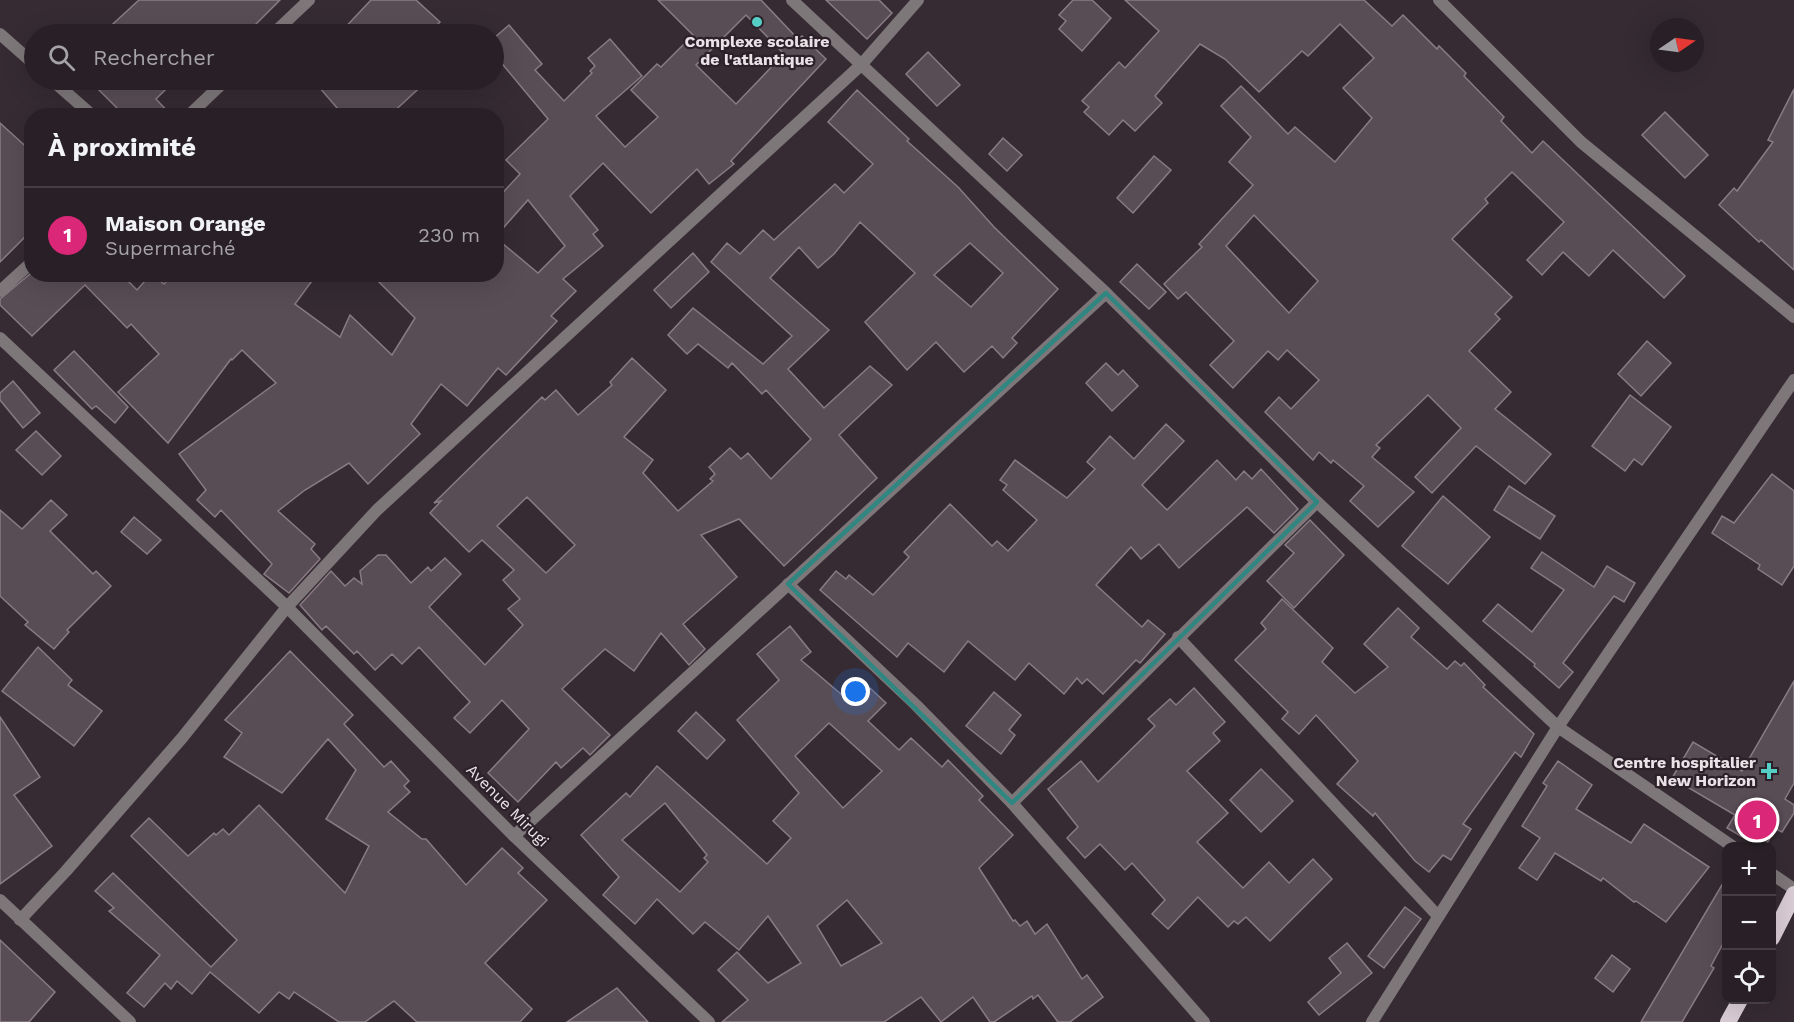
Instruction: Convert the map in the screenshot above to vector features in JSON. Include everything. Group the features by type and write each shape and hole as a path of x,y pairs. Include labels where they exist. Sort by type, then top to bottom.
{"highway":[{"path":"1776,930 1794,894"},
{"path":"1728,1022 1737,1004"}],"street":[{"path":"284,24 309,0"},
{"path":"792,0 1106,293 1317,501 1558,727 1726,842"},
{"path":"20,920 182,738 287,607 377,510 861,65 918,0"},
{"path":"1439,0 1581,142 1794,318"},
{"path":"0,34 24,55"},
{"path":"63,90 84,108"},
{"path":"196,108 215,90"},
{"path":"0,291 24,269"},
{"path":"514,836 1106,293"},
{"name":"Avenue Mirugi","path":"0,338 287,607 514,836 709,1022"},
{"path":"1372,1022 1558,727 1794,380"},
{"path":"1012,803 1317,501"},
{"path":"788,584 916,705 1012,803 1204,1022"},
{"path":"1178,637 1438,916"},
{"path":"1776,877 1794,889"},
{"path":"0,900 130,1022"}],"highlighted area":[{"path":"1106,293 1317,502 1012,803 788,584"}],"building":[{"path":"139,0 280,0 256,24 113,24"},
{"path":"371,0 416,0 440,22 438,24 348,24"},
{"path":"658,0 761,0 798,39 802,36 826,59 731,161 734,164 709,184 697,169 651,213 603,163 570,196 598,230 593,234 603,246 563,279 576,291 551,316 557,321 506,375 498,368 467,406 441,384 411,424 420,434 368,484 349,463 305,490 278,511 315,544 311,549 320,559 289,593 264,574 272,564 221,510 215,517 197,500 206,490 179,454 276,383 242,350 231,359 168,443 118,392 159,354 131,324 127,328 85,285 32,336 0,305 0,299 24,279 24,282 129,282 137,290 144,282 164,284 166,282 311,282 295,304 340,337 350,315 392,355 415,318 379,282 504,282 504,245 538,273 565,246 528,200 504,227 504,191 520,174 506,160 548,119 504,66 504,29 509,25 542,64 535,70 564,101 592,73 590,71 595,66 588,58 610,39 642,76 596,116 625,147 658,117 631,90 657,64 661,67 693,35","holes":["746,15 784,54 736,104 696,65"]},
{"path":"826,0 879,0 892,13 867,39"},
{"path":"1073,0 1092,0 1111,18 1082,51 1059,29 1066,21 1059,15"},
{"path":"1125,0 1364,0 1392,26 1403,15 1437,49 1439,46 1466,73 1464,76 1504,117 1501,121 1532,153 1543,141 1685,276 1664,298 1613,250 1589,276 1563,252 1542,275 1527,260 1564,222 1512,172 1485,199 1488,203 1452,239 1512,297 1495,314 1500,319 1469,351 1511,392 1495,409 1551,454 1525,484 1476,446 1432,493 1415,477 1461,428 1428,395 1376,445 1380,448 1372,457 1414,492 1378,527 1350,501 1364,486 1333,460 1331,463 1319,452 1313,460 1265,412 1279,397 1291,409 1319,380 1287,350 1278,360 1268,351 1233,388 1210,365 1234,341 1186,292 1178,299 1164,284 1202,247 1199,244 1253,185 1229,162 1251,137 1221,106 1241,86 1288,134 1295,127 1335,162 1372,118 1343,88 1374,58 1340,24 1308,56 1302,51 1259,92 1225,59 1200,44 1155,96 1162,103 1135,131 1123,120 1109,135 1084,112 1089,107 1082,101 1119,62 1125,68 1159,31","holes":["1254,215 1318,281 1289,313 1226,246"]},
{"path":"928,52 960,85 937,106 906,74"},
{"path":"1794,89 1794,270 1719,205 1734,188 1737,191 1773,142 1768,140"},
{"path":"99,90 165,90 156,99 164,108 117,108"},
{"path":"322,90 417,90 398,108 337,108"},
{"path":"857,90 909,139 907,141 958,187 994,227 1058,289 1012,338 1017,343 1003,358 992,346 964,372 936,342 907,370 865,322 915,273 860,222 834,254 818,268 799,247 770,278 829,330 788,369 824,408 870,366 892,385 839,435 877,478 784,566 739,519 701,535 737,577 683,624 705,649 689,665 661,633 634,671 605,649 562,689 610,735 590,755 583,748 561,768 556,762 518,802 488,773 529,729 502,700 470,733 454,718 470,702 419,647 402,664 392,654 375,670 357,651 354,654 326,626 322,630 300,605 331,571 345,586 354,578 362,584 360,571 378,555 386,555 411,583 428,567 431,571 445,558 461,574 429,607 485,665 523,625 508,609 520,599 503,580 514,570 482,540 469,552 430,513 441,501 434,503 542,397 545,400 556,390 578,415 612,385 610,382 632,358 666,390 624,437 653,460 643,473 678,511 713,481 710,479 715,474 709,467 730,448 741,459 748,453 771,479 811,439 766,390 762,394 732,363 728,368 698,344 687,354 668,335 693,308 763,364 792,336 711,262 727,243 740,254 763,230 774,240 835,184 844,193 873,164 828,122","holes":["970,243 1003,273 971,307 934,275","527,497 575,545 546,573 497,526"]},
{"path":"1665,112 1708,155 1685,178 1642,135"},
{"path":"0,123 24,145 24,238 0,262"},
{"path":"1003,138 1022,155 1007,171 989,154"},
{"path":"1154,156 1171,170 1133,213 1117,198"},
{"path":"693,253 709,272 671,308 654,290"},
{"path":"1137,264 1166,292 1149,309 1120,282"},
{"path":"1647,341 1671,363 1641,396 1618,374"},
{"path":"74,351 128,407 115,423 96,406 92,409 54,370"},
{"path":"1106,363 1118,375 1123,370 1138,386 1112,411 1086,383"},
{"path":"13,381 40,413 23,428 0,400 0,393"},
{"path":"1630,395 1671,427 1642,465 1634,459 1625,471 1592,446"},
{"path":"1166,424 1184,441 1142,485 1167,510 1217,460 1236,480 1244,471 1252,479 1261,469 1298,509 1274,533 1247,507 1179,568 1159,544 1141,559 1131,547 1096,585 1142,627 1148,620 1165,634 1140,663 1136,660 1103,694 1087,679 1082,684 1077,678 1064,694 1029,663 1015,680 968,641 944,672 908,643 897,657 820,590 836,571 846,579 849,575 873,595 909,557 904,552 950,504 992,546 997,541 1008,551 1037,520 1003,490 1007,485 1000,480 1015,460 1067,498 1095,469 1087,462 1110,436 1134,459"},
{"path":"36,431 61,456 42,475 16,450"},
{"path":"1772,474 1794,491 1794,566 1782,585 1758,569 1760,565 1712,533 1722,516 1734,523"},
{"path":"1509,486 1555,516 1540,539 1494,510"},
{"path":"1443,496 1490,537 1448,584 1402,546"},
{"path":"51,500 67,515 50,531 93,574 96,571 111,586 67,630 69,632 54,649 25,625 28,622 0,596 0,510 22,529"},
{"path":"134,517 161,540 147,554 121,532"},
{"path":"1310,520 1344,555 1294,608 1267,581 1294,553 1285,545"},
{"path":"1542,552 1594,587 1607,566 1635,583 1624,602 1614,596 1563,663 1573,672 1559,688 1534,666 1535,664 1483,621 1498,604 1532,632 1564,590 1531,568"},
{"path":"1282,599 1333,648 1322,662 1355,693 1388,667 1364,644 1398,608 1419,628 1411,637 1447,669 1455,661 1461,666 1464,663 1485,685 1483,687 1534,734 1521,757 1515,752 1463,824 1471,829 1451,860 1443,855 1429,872 1415,861 1375,813 1373,816 1337,784 1358,761 1316,715 1299,734 1282,719 1288,712 1235,660 1266,629 1261,623"},
{"path":"790,626 811,652 801,660 854,705 870,688 886,703 868,721 899,750 911,738 942,767 948,760 983,796 979,800 1013,835 979,868 1013,921 1015,920 1020,926 1027,921 1035,934 1047,924 1082,979 1087,975 1103,997 1070,1022 1058,1022 1038,995 1033,999 1032,996 994,1022 990,1022 973,997 941,1022 921,997 884,1022 722,1022 748,1000 718,970 737,952 768,983 801,963 768,916 739,950 705,922 693,934 657,899 635,924 603,895 619,877 581,835 626,793 630,797 657,766 767,864 791,838 773,821 799,793 737,720 779,680 757,654","holes":["829,723 882,771 843,808 795,756","665,803 707,855 704,858 708,862 680,892 622,840","847,900 882,943 841,966 817,926"]},
{"path":"38,647 72,680 68,685 102,711 74,746 2,691"},
{"path":"290,651 353,715 344,724 384,767 391,761 409,781 404,786 410,792 388,812 422,839 426,839 466,885 502,848 523,868 518,873 547,900 485,963 532,1009 520,1022 417,1022 394,1001 365,1022 339,1022 294,992 289,999 279,992 259,1013 210,972 192,994 177,981 171,989 165,983 144,1007 127,993 160,955 109,911 114,908 95,891 113,873 211,967 237,940 131,836 149,818 188,856 214,833 216,835 223,829 229,835 259,805 345,893 369,846 326,819 356,770 328,739 282,793 224,757 242,733 225,720"},
{"path":"1794,681 1794,783 1785,799 1794,805 1794,813 1782,832 1776,829 1768,842 1751,842 1727,828 1735,815 1672,778 1693,742 1742,771"},
{"path":"1194,688 1225,722 1213,733 1220,741 1187,771 1228,813 1197,842 1243,888 1269,862 1289,883 1313,859 1332,879 1270,941 1246,917 1238,924 1234,921 1228,927 1198,897 1168,929 1152,914 1165,900 1132,863 1125,870 1100,844 1085,858 1067,838 1078,827 1048,789 1081,761 1098,782 1155,726 1148,719 1170,699 1176,705"},
{"path":"994,692 1021,715 1009,730 1015,735 1001,754 966,726"},
{"path":"696,712 725,740 707,759 678,731"},
{"path":"0,717 40,777 14,795 52,846 0,884"},
{"path":"1558,761 1592,785 1576,809 1631,843 1644,824 1709,867 1666,922 1636,901 1634,902 1603,878 1601,881 1555,853 1537,880 1519,868 1540,838 1522,826 1547,786 1543,783"},
{"path":"1261,769 1293,801 1261,832 1230,800"},
{"path":"1722,885 1722,945 1711,966 1714,968 1682,1022 1641,1022"},
{"path":"1405,907 1421,919 1384,968 1368,956"},
{"path":"0,940 55,992 29,1022 0,1022"},
{"path":"1347,943 1372,973 1319,1015 1308,1002 1341,973 1329,958"},
{"path":"1612,955 1630,969 1613,992 1595,978"},
{"path":"617,988 648,1022 567,1022"}],"place":[{"name":"Complexe scolaire de l'atlantique","path":"757,22"},
{"name":"Centre hospitalier New Horizon","path":"1769,771"},
{"name":"Maison Orange","path":"1757,820"}]}
